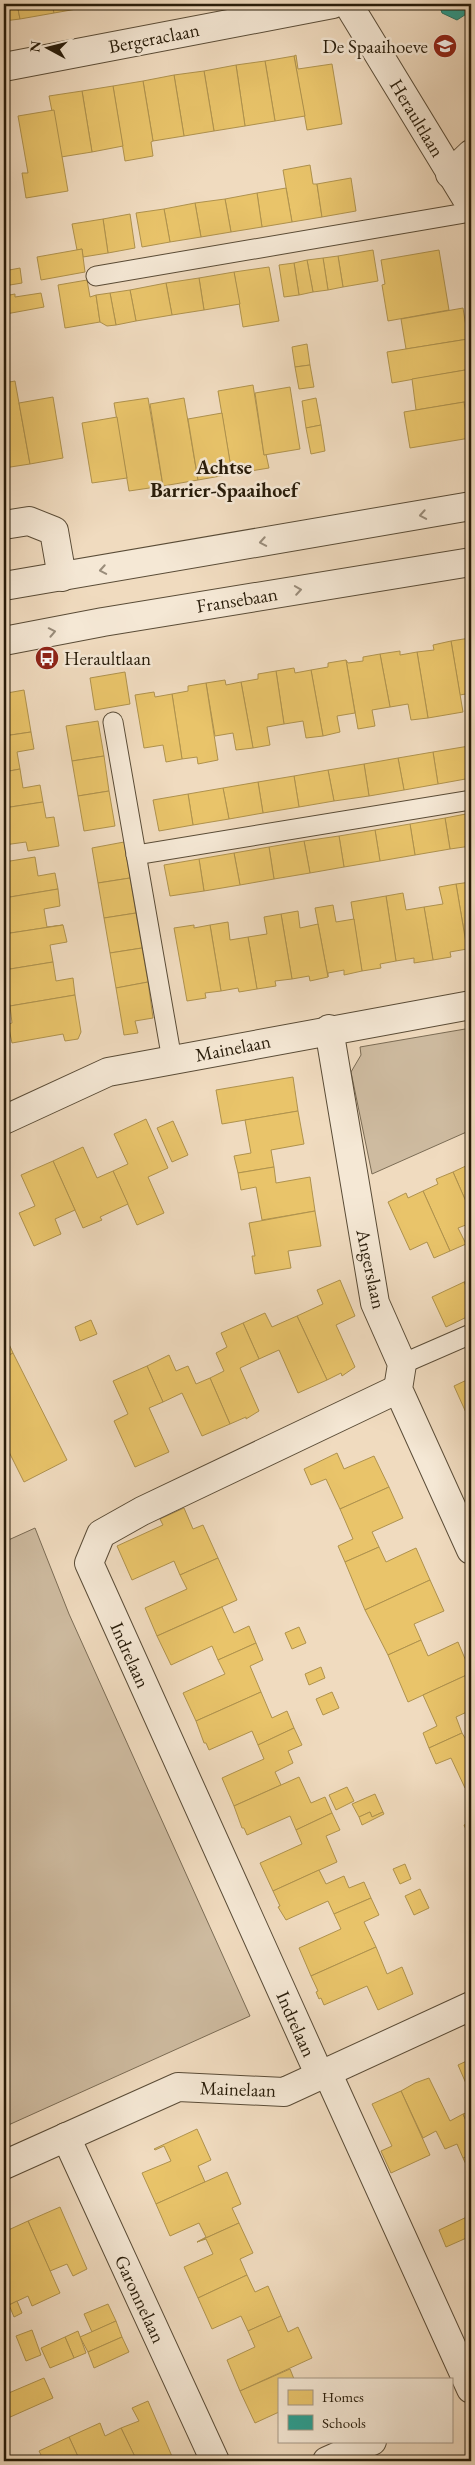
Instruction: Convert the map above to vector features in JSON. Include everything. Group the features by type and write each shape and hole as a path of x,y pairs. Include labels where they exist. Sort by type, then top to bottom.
{"street":[{"name":"Bergeraclaan","path":"4,67 333,4"},
{"name":"Heraultlaan","path":"348,4 471,206"},
{"path":"450,174 471,154"},
{"path":"4,586 471,506"},
{"path":"4,525 29,521 54,531 62,577"},
{"name":"Fransebaan","path":"4,641 102,622 471,562"},
{"name":"Mainelaan","path":"4,1120 108,1072 471,1005"},
{"name":"Angerslaan","path":"329,1030 375,1303 400,1376 471,1550"},
{"name":"Indrelaan","path":"400,1376 101,1534 89,1563 323,2074 471,2390"},
{"name":"Mainelaan","path":"4,2165 178,2087 284,2092 471,2006"},
{"name":"Garonnelaan","path":"66,2137 215,2461"},
{"path":"327,2461 370,2442"}],"lane":[{"path":"96,276 471,212"},
{"path":"113,722 172,1060"},
{"path":"136,855 471,800"},
{"path":"400,1376 471,1334"}],"shaded area":[{"path":"471,1028 471,1130 372,1174 351,1072 361,1055 360,1047"},
{"path":"35,1528 69,1614 250,2016 4,2127 4,1542"}],"building: Homes":[{"path":"4,4 17,4 20,19 4,21"},
{"path":"17,4 52,4 54,13 20,19"},
{"path":"52,4 88,4 88,7 54,13"},
{"path":"296,55 298,69 332,64 342,124 307,130 294,56"},
{"path":"294,56 305,116 275,121 265,61"},
{"path":"265,61 275,121 245,126 236,65"},
{"path":"236,65 245,126 214,131 204,71"},
{"path":"204,71 214,131 184,136 174,75"},
{"path":"174,75 184,136 153,141 143,81"},
{"path":"143,81 153,141 151,142 153,156 125,161 113,86"},
{"path":"113,86 123,146 92,152 82,91"},
{"path":"82,91 92,152 61,157 49,96"},
{"path":"54,110 68,191 26,198 22,173 28,173 18,116"},
{"path":"310,165 313,184 317,184 322,217 292,222 283,170"},
{"path":"351,178 356,211 322,217 317,184"},
{"path":"286,188 292,222 262,227 257,193"},
{"path":"257,193 262,227 231,232 225,199"},
{"path":"225,199 231,232 201,237 195,203"},
{"path":"195,203 201,237 170,242 164,209"},
{"path":"164,209 170,242 142,247 136,213"},
{"path":"130,214 135,248 108,253 103,219"},
{"path":"103,219 108,253 83,257 82,249 77,250 72,224"},
{"path":"82,249 85,272 41,280 37,257"},
{"path":"373,250 378,281 343,287 338,256"},
{"path":"439,250 449,310 388,321 382,285 385,284 381,260"},
{"path":"338,256 343,287 328,290 323,258"},
{"path":"323,258 328,290 313,292 307,260"},
{"path":"307,260 313,292 299,295 294,263"},
{"path":"294,263 299,295 284,297 279,265"},
{"path":"269,267 279,321 243,327 234,272"},
{"path":"20,268 22,283 4,286 4,271"},
{"path":"234,272 240,304 204,310 199,278"},
{"path":"199,278 204,310 172,315 166,283"},
{"path":"87,280 90,297 96,295 100,322 65,328 58,285"},
{"path":"166,283 172,315 136,321 130,290"},
{"path":"130,290 136,321 116,325 110,293"},
{"path":"41,293 44,307 6,314 4,296 15,294 15,297"},
{"path":"110,293 116,325 107,326 100,322 96,295"},
{"path":"463,308 468,339 406,349 401,319"},
{"path":"468,339 471,369 392,383 387,352"},
{"path":"307,344 310,365 295,367 292,347"},
{"path":"310,365 314,387 299,389 295,367"},
{"path":"471,369 471,401 416,410 412,379"},
{"path":"15,381 30,464 4,468 4,383"},
{"path":"253,385 264,455 266,454 269,468 232,474 218,391"},
{"path":"290,387 300,449 264,455 255,393"},
{"path":"53,397 63,458 30,464 19,403"},
{"path":"148,398 163,486 129,491 114,403"},
{"path":"184,398 198,480 163,486 150,404"},
{"path":"316,398 321,425 306,428 302,401"},
{"path":"464,402 470,438 410,448 404,412"},
{"path":"222,413 232,474 198,480 188,419"},
{"path":"117,417 127,478 92,483 82,423"},
{"path":"321,425 325,451 311,454 306,428"},
{"path":"470,638 471,693 460,695 451,641"},
{"path":"451,641 463,712 428,718 417,652 434,650 433,645"},
{"path":"400,651 400,655 417,652 428,718 411,720 408,704 390,707 380,654"},
{"path":"380,654 390,707 372,710 375,726 358,729 346,660 348,663 363,661 363,657"},
{"path":"346,660 355,713 337,716 340,732 323,736 311,670 328,667 328,663"},
{"path":"294,668 295,673 311,670 323,736 306,738 303,721 284,724 276,671"},
{"path":"276,671 284,724 267,727 270,745 253,748 241,682 258,679 258,674"},
{"path":"125,672 130,704 95,710 90,678"},
{"path":"225,680 226,685 241,682 253,748 236,750 233,733 215,736 206,683"},
{"path":"206,683 218,760 198,764 197,757 182,759 172,694 188,691 188,686"},
{"path":"24,690 31,732 4,736 4,700 7,699 7,693"},
{"path":"154,692 155,697 172,694 182,759 166,762 163,745 144,748 135,695"},
{"path":"98,721 104,756 72,761 66,726"},
{"path":"31,732 34,749 17,752 20,769 4,772 4,736"},
{"path":"469,746 471,778 438,784 433,752"},
{"path":"433,752 438,784 404,790 398,758"},
{"path":"104,756 109,791 78,796 72,761"},
{"path":"398,758 404,790 369,796 364,764"},
{"path":"364,764 369,796 334,801 328,770"},
{"path":"20,769 23,788 40,785 43,802 4,808 4,772"},
{"path":"328,770 334,801 299,807 294,776"},
{"path":"294,776 299,807 263,813 258,782"},
{"path":"258,782 263,813 229,819 223,788"},
{"path":"223,788 229,819 193,825 188,794"},
{"path":"109,791 115,826 84,831 78,796"},
{"path":"188,794 193,825 159,831 153,800"},
{"path":"43,802 46,818 54,817 59,846 28,851 26,842 4,845 4,808"},
{"path":"471,813 471,846 450,849 445,818"},
{"path":"445,818 450,849 415,855 410,824"},
{"path":"410,824 415,855 380,861 375,830"},
{"path":"375,830 380,861 344,867 339,836"},
{"path":"339,836 344,867 310,873 304,841"},
{"path":"304,841 310,873 274,879 269,847"},
{"path":"124,842 130,878 98,883 92,848"},
{"path":"269,847 274,879 240,885 234,853"},
{"path":"234,853 240,885 204,891 199,859"},
{"path":"35,857 38,876 55,873 58,889 4,898 4,862"},
{"path":"199,859 204,891 170,896 164,865"},
{"path":"130,878 136,913 104,918 98,883"},
{"path":"471,882 471,949 467,949 456,884"},
{"path":"456,884 467,949 450,952 451,957 433,960 424,907 443,904 439,887"},
{"path":"58,889 60,906 44,909 47,927 63,925 4,934 4,898"},
{"path":"403,893 406,910 424,907 433,960 414,963 414,958 396,961 386,896"},
{"path":"386,896 396,961 380,964 381,968 362,971 351,902"},
{"path":"333,905 336,922 354,919 362,971 344,975 344,970 328,973 328,977 315,908"},
{"path":"298,911 300,928 318,924 328,977 310,981 309,976 292,979 281,914"},
{"path":"136,913 142,948 110,953 104,918"},
{"path":"281,914 292,979 275,981 276,986 257,989 248,937 267,934 264,917"},
{"path":"228,922 230,940 248,937 257,989 239,992 238,988 221,991 210,925"},
{"path":"63,925 67,942 50,945 53,962 4,970 4,934"},
{"path":"194,925 194,928 210,925 221,991 205,993 206,998 187,1001 174,928"},
{"path":"142,948 148,982 116,988 110,953"},
{"path":"53,962 56,981 73,978 75,995 10,1006 6,989 4,989 4,970"},
{"path":"148,982 153,1018 135,1021 138,1033 124,1035 116,988"},
{"path":"75,995 81,1032 78,1039 65,1041 63,1034 12,1043 8,1024 12,1023 10,1006"},
{"path":"293,1077 298,1111 222,1124 216,1090"},
{"path":"298,1111 304,1144 271,1150 274,1167 238,1173 234,1156 251,1153 245,1120"},
{"path":"146,1119 168,1168 148,1177 164,1213 137,1225 113,1171 128,1164 114,1134"},
{"path":"173,1121 188,1155 172,1162 157,1128"},
{"path":"83,1147 97,1178 113,1171 128,1204 100,1217 102,1220 83,1228 53,1161"},
{"path":"53,1161 75,1210 55,1219 61,1234 34,1246 19,1213 35,1206 21,1175"},
{"path":"471,1165 471,1213 453,1172"},
{"path":"274,1167 276,1183 310,1177 315,1211 262,1220 256,1187 241,1190 238,1173"},
{"path":"453,1172 471,1213 471,1223 458,1228 466,1244 450,1251 423,1191 438,1184 436,1179"},
{"path":"423,1191 450,1251 434,1258 427,1242 410,1250 388,1202 406,1193 408,1198"},
{"path":"315,1211 321,1246 288,1251 291,1268 255,1274 252,1256 255,1256 249,1223"},
{"path":"471,1279 471,1297 464,1282"},
{"path":"340,1280 355,1316 336,1325 355,1367 342,1376 341,1373 327,1380 297,1316 323,1304 317,1290"},
{"path":"464,1282 471,1297 471,1315 446,1327 432,1297"},
{"path":"265,1313 272,1327 297,1316 327,1380 298,1393 279,1350 259,1359 243,1323"},
{"path":"91,1320 97,1334 80,1341 75,1327"},
{"path":"243,1323 259,1359 240,1368 259,1411 246,1419 246,1417 230,1424 210,1378 224,1371 216,1353 227,1347 221,1333"},
{"path":"4,1333 13,1353 4,1358"},
{"path":"13,1353 67,1460 24,1482 4,1442 4,1358"},
{"path":"169,1355 176,1371 188,1366 196,1384 210,1378 230,1424 202,1436 182,1393 163,1402 147,1366"},
{"path":"147,1366 163,1402 149,1408 169,1452 135,1467 114,1421 128,1414 113,1381"},
{"path":"471,1378 471,1416 468,1417 454,1386"},
{"path":"337,1453 344,1469 374,1456 389,1487 340,1509 326,1479 311,1485 304,1469"},
{"path":"389,1487 403,1518 372,1532 379,1547 345,1562 338,1546 353,1539 340,1509"},
{"path":"184,1508 193,1529 203,1525 218,1558 180,1575 174,1561 132,1580 117,1546 163,1525 160,1519"},
{"path":"379,1547 386,1562 416,1548 430,1580 365,1610 345,1562"},
{"path":"218,1558 237,1600 157,1636 145,1608 187,1589 180,1575"},
{"path":"430,1580 444,1611 414,1624 421,1640 388,1655 365,1610"},
{"path":"222,1607 234,1633 249,1626 256,1643 218,1660 212,1646 171,1665 157,1636"},
{"path":"299,1627 306,1643 292,1649 285,1633"},
{"path":"421,1640 428,1656 458,1642 471,1673 408,1702 388,1655"},
{"path":"256,1643 263,1660 250,1666 261,1692 196,1721 183,1693 225,1674 218,1660"},
{"path":"321,1667 325,1678 309,1685 305,1674"},
{"path":"471,1673 471,1710 456,1717 462,1733 429,1748 423,1733 437,1726 423,1695"},
{"path":"261,1692 272,1718 287,1711 294,1728 258,1745 252,1731 209,1750 206,1743 204,1743 196,1721"},
{"path":"332,1692 339,1708 323,1715 316,1699"},
{"path":"294,1728 302,1745 288,1751 293,1763 275,1772 281,1785 234,1806 222,1778 264,1759 258,1745"},
{"path":"462,1733 471,1748 471,1785 465,1788 451,1758 436,1764 429,1748"},
{"path":"299,1777 311,1803 325,1797 332,1813 296,1830 290,1816 247,1835 244,1828 242,1828 234,1806"},
{"path":"347,1787 354,1801 336,1810 329,1795"},
{"path":"375,1794 383,1812 372,1817 370,1812 359,1817 352,1804"},
{"path":"370,1812 372,1817 383,1812 384,1814 362,1825 359,1817"},
{"path":"332,1813 340,1830 326,1836 337,1862 273,1891 260,1863 302,1844 296,1830"},
{"path":"471,1822 471,1841 464,1825"},
{"path":"405,1864 411,1879 400,1884 393,1869"},
{"path":"319,1870 326,1884 344,1876 349,1888 364,1882 371,1898 334,1914 328,1901 286,1920 278,1907 280,1906 273,1891"},
{"path":"420,1889 429,1908 414,1915 405,1896"},
{"path":"371,1898 379,1915 364,1922 376,1947 311,1976 299,1948 341,1929 334,1914"},
{"path":"376,1947 387,1974 402,1967 413,1994 378,2010 367,1986 324,2005 321,1998 319,1999 316,1992 318,1991 311,1976"},
{"path":"471,2059 471,2095 458,2065"},
{"path":"429,2078 450,2121 463,2114 471,2132 471,2155 463,2158 457,2144 445,2149 436,2131 423,2138 401,2091"},
{"path":"401,2091 430,2155 391,2173 381,2151 392,2146 372,2104"},
{"path":"471,2111 471,2132 463,2114"},
{"path":"197,2129 211,2160 198,2166 205,2182 156,2204 142,2173 171,2161 164,2146 154,2149"},
{"path":"471,2155 471,2175 463,2158"},
{"path":"227,2172 241,2204 232,2208 239,2223 197,2242 206,2237 199,2223 170,2236 156,2204"},
{"path":"60,2207 87,2269 73,2276 67,2264 50,2271 28,2221"},
{"path":"471,2215 471,2236 446,2247 439,2230"},
{"path":"28,2221 60,2293 32,2306 28,2296 9,2305 4,2293 4,2259 7,2258 4,2251 4,2232"},
{"path":"239,2223 253,2253 240,2259 247,2275 198,2298 184,2267 213,2254 206,2239 197,2242"},
{"path":"247,2275 255,2292 268,2286 281,2316 248,2331 241,2316 212,2329 198,2298"},
{"path":"17,2301 22,2313 14,2317 9,2305"},
{"path":"108,2304 116,2321 92,2332 84,2314"},
{"path":"281,2316 288,2332 298,2327 312,2358 240,2391 227,2360 255,2347 248,2331"},
{"path":"116,2321 122,2337 88,2352 80,2337"},
{"path":"32,2330 41,2355 26,2361 16,2336"},
{"path":"78,2331 86,2353 74,2358 65,2337"},
{"path":"65,2337 74,2358 50,2368 41,2348"},
{"path":"122,2337 129,2352 94,2368 88,2352"},
{"path":"290,2369 294,2378 278,2378 278,2412 255,2423 240,2391"},
{"path":"44,2378 53,2398 8,2418 4,2409 4,2395"},
{"path":"148,2401 174,2461 137,2461 121,2428 139,2421 132,2408"},
{"path":"100,2423 105,2436 121,2428 137,2461 80,2461 69,2437"},
{"path":"69,2437 80,2461 44,2461 39,2451"}],"building: Schools":[{"path":"439,4 471,4 471,11 457,20 442,13"}],"place":[{"name":"De Spaaihoeve","path":"445,46"},
{"name":"Heraultlaan","path":"47,658"}],"district":[{"name":"Achtse Barrier-Spaaihoef","path":"224,478"}]}
